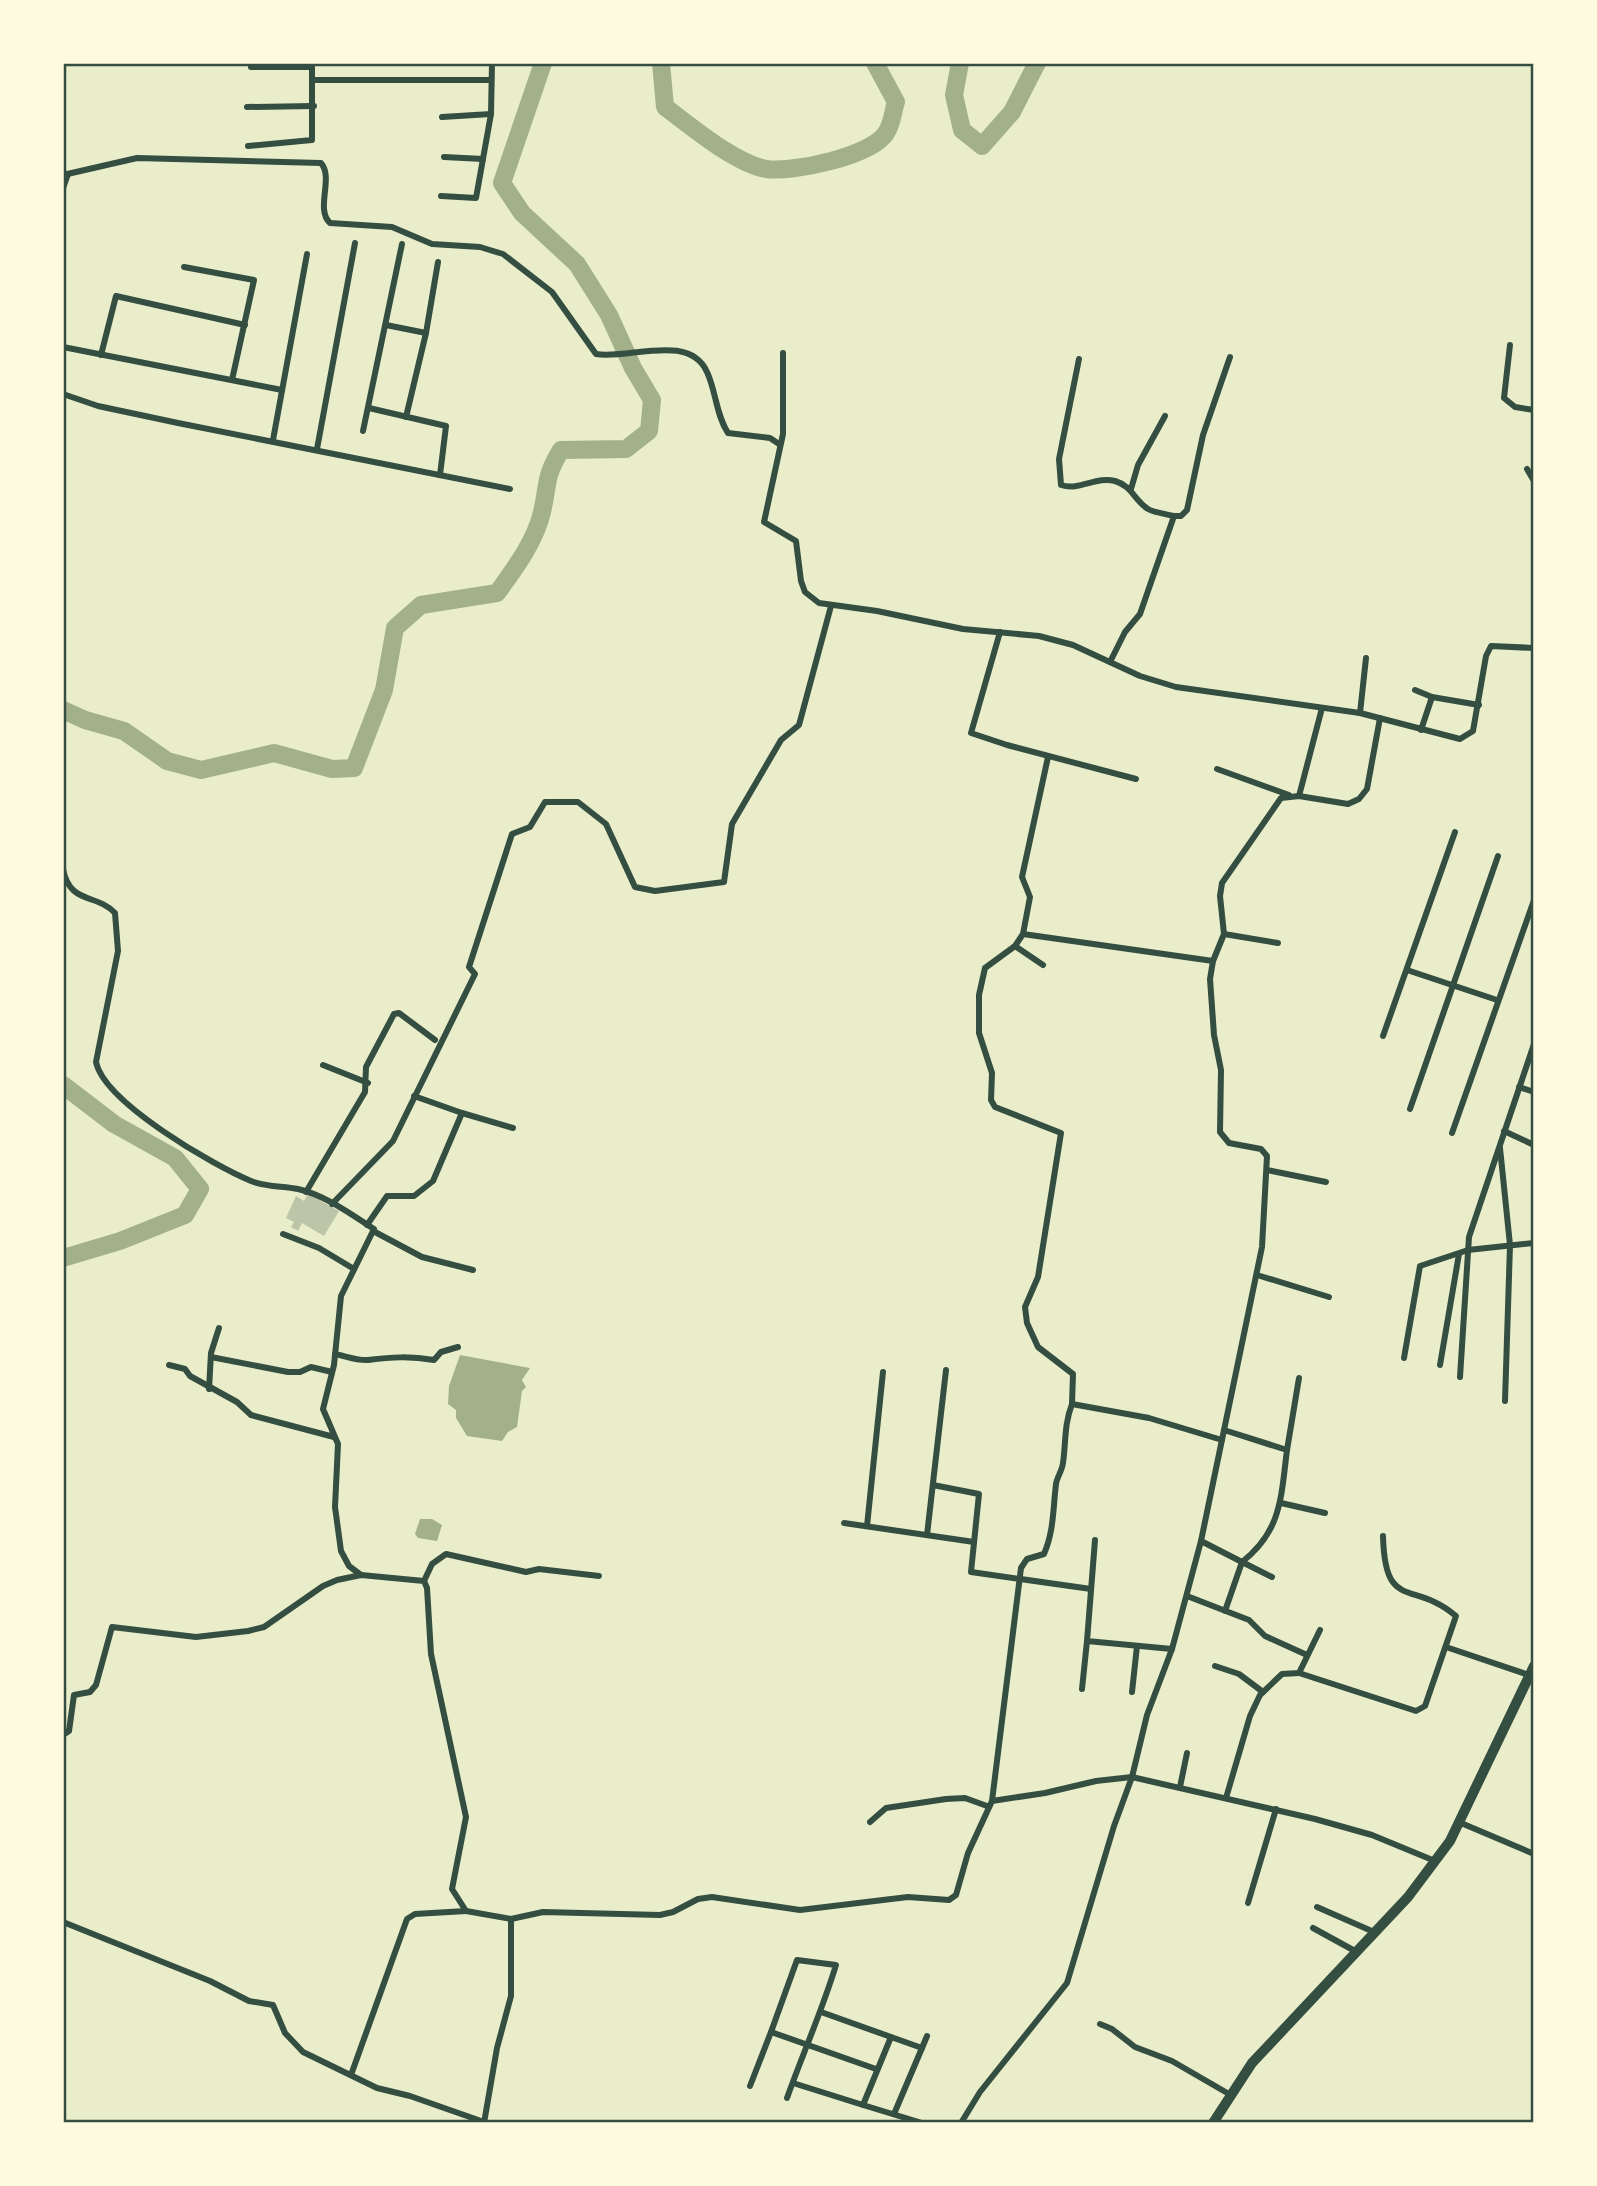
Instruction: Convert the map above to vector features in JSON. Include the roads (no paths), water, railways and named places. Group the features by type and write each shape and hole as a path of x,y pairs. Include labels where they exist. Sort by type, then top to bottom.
{"main road":[{"path":"1213,2123 1229,2094 1252,2063 1408,1897 1436,1861 1461,1823 1532,1670"}],"street":[{"path":"248,146 310,142 314,106 312,65 251,67 251,63"},
{"path":"441,196 476,198 491,114 492,63"},
{"path":"313,80 491,80"},
{"path":"247,107 314,106"},
{"path":"442,117 491,114"},
{"path":"444,157 483,159"},
{"path":"63,188 66,175 136,158 321,163 326,170 328,221 386,226 441,246 492,250 552,292 596,354 618,356 672,350 697,360 708,372 728,433 770,438 779,444"},
{"path":"317,449 355,243"},
{"path":"363,431 402,244"},
{"path":"273,440 307,254"},
{"path":"406,417 426,332 438,262"},
{"path":"184,267 254,280 232,380"},
{"path":"101,355 116,296 245,325"},
{"path":"386,325 426,332"},
{"path":"1510,345 1504,398 1515,407 1534,410"},
{"path":"63,347 282,390"},
{"path":"783,353 784,418 764,522 796,541 805,592 819,603 877,611 963,629 1040,636 1073,645 1140,676 1176,687 1360,713 1421,730 1464,738 1474,731 1486,656 1491,646 1534,648"},
{"path":"1079,359 1059,459 1061,485 1077,487 1106,480 1131,489 1146,508 1181,516 1187,510 1203,435 1230,357"},
{"path":"63,394 111,409 510,489"},
{"path":"369,408 446,426 440,475"},
{"path":"1131,489 1138,465 1165,416"},
{"path":"1527,469 1534,481"},
{"path":"1111,662 1125,632 1140,614 1174,516"},
{"path":"332,1204 393,1141 475,975 469,967 512,834 530,827 545,802 578,802 606,824 635,887 655,891 724,882 732,824 781,740 799,725 831,606"},
{"path":"1000,632 977,703 971,733 1048,757 1136,779"},
{"path":"1360,713 1366,658"},
{"path":"1415,690 1432,697 1479,705"},
{"path":"1421,730 1432,697"},
{"path":"1299,796 1322,708"},
{"path":"1217,769 1289,795 1348,804 1359,799 1367,789 1380,718"},
{"path":"351,2075 407,1919 415,1914 466,1911 511,1919 543,1912 660,1915 705,1898 800,1910 908,1896 952,1899 956,1895 989,1803 1023,1562 1044,1554 1048,1542 1055,1515 1056,1483 1063,1462 1064,1430 1072,1404 1072,1373 1038,1347 1027,1323 1025,1307 1038,1277 1061,1133 995,1107 991,1100 992,1073 979,1033 979,995 985,968 1015,946 1023,934 1030,897 1021,877 1048,757"},
{"path":"961,2123 980,2092 1067,1983 1114,1826 1132,1777 1147,1715 1172,1649 1201,1541 1257,1275 1267,1170 1267,1156 1261,1149 1229,1143 1220,1132 1221,1070 1211,1005 1213,961 1224,934 1220,896 1222,883 1276,802 1289,795"},
{"path":"1383,1036 1455,832"},
{"path":"1410,1109 1498,856"},
{"path":"63,869 69,887 81,897 114,911 117,920 118,951 96,1062 106,1080 150,1123 221,1166 259,1184 306,1192 332,1204 375,1232 422,1257 473,1270"},
{"path":"1452,1133 1534,900"},
{"path":"1023,934 1213,961"},
{"path":"1224,934 1278,943"},
{"path":"1015,946 1043,965"},
{"path":"1407,970 1497,1000"},
{"path":"306,1192 368,1083 366,1067 394,1014 399,1013 435,1040"},
{"path":"1460,1377 1469,1237 1534,1044"},
{"path":"323,1065 368,1083"},
{"path":"1519,1087 1534,1092"},
{"path":"414,1096 513,1128"},
{"path":"367,1225 387,1196 414,1196 433,1181 462,1113"},
{"path":"1504,1132 1534,1144"},
{"path":"1500,1146 1510,1245 1505,1401"},
{"path":"1267,1170 1326,1182"},
{"path":"361,1575 349,1566 341,1551 335,1507 338,1449 323,1409 335,1354 341,1296 375,1232"},
{"path":"283,1234 319,1248 354,1269"},
{"path":"1404,1357 1420,1266 1468,1251 1534,1242"},
{"path":"1440,1365 1459,1254"},
{"path":"1257,1275 1329,1297"},
{"path":"209,1389 211,1357 219,1328"},
{"path":"335,1354 367,1361 389,1356 400,1359 407,1355 434,1360 441,1352 458,1347"},
{"path":"211,1357 288,1371 300,1372 311,1367 332,1372"},
{"path":"169,1365 185,1369 209,1389 231,1398 251,1415 334,1437"},
{"path":"927,1535 946,1370"},
{"path":"867,1526 883,1372"},
{"path":"1225,1611 1242,1562 1268,1532 1281,1503 1299,1378"},
{"path":"1072,1404 1149,1418 1222,1440"},
{"path":"1224,1430 1287,1450"},
{"path":"933,1485 979,1494 971,1572 1091,1589"},
{"path":"1281,1503 1325,1513"},
{"path":"844,1523 974,1542"},
{"path":"1226,1798 1250,1716 1262,1692 1282,1674 1299,1673 1419,1711 1425,1706 1456,1616 1392,1584 1385,1568 1383,1536"},
{"path":"1082,1689 1095,1540"},
{"path":"1201,1541 1272,1577"},
{"path":"466,1911 454,1894 452,1883 466,1817 431,1654 424,1580 432,1564 446,1554 526,1572 539,1569 599,1576"},
{"path":"63,1735 69,1731 74,1695 90,1692 96,1685 112,1627 204,1637 256,1630 302,1603 329,1582 361,1575 424,1580"},
{"path":"1187,1595 1249,1620 1265,1636 1307,1655"},
{"path":"1299,1673 1320,1630"},
{"path":"1087,1641 1172,1649"},
{"path":"1132,1692 1137,1646"},
{"path":"1446,1647 1532,1670"},
{"path":"1215,1666 1239,1674 1262,1692"},
{"path":"1180,1787 1187,1753"},
{"path":"870,1822 878,1812 886,1808 965,1798 989,1803 1096,1781 1132,1777 1276,1809 1372,1835 1436,1861"},
{"path":"1248,1903 1276,1809"},
{"path":"1461,1823 1534,1854"},
{"path":"1317,1907 1374,1932"},
{"path":"63,1922 210,1981 249,2001 274,2005 285,2034 294,2045 377,2088 410,2096 484,2123 511,1996 511,1919"},
{"path":"1312,1928 1355,1951"},
{"path":"750,2086 797,1960 836,1965 787,2098"},
{"path":"821,2011 922,2048"},
{"path":"1100,2024 1112,2029 1135,2047 1172,2061 1229,2094"},
{"path":"772,2032 876,2069"},
{"path":"894,2114 927,2036"},
{"path":"863,2105 891,2037"},
{"path":"793,2083 891,2116 894,2114 922,2123"}],"waterway":[{"path":"63,710 85,720 124,731 167,761 201,770 274,753 332,769 354,768 384,690 395,628 421,605 497,593 535,534 549,474 561,450 626,449 649,431 652,400 633,368 609,315 577,264 522,213 502,183 543,63"},
{"path":"661,63 665,107 713,143 740,159 766,169 778,170 849,156 878,141 886,133 896,102 875,63"},
{"path":"960,63 954,95 962,130 982,146 1012,112 1037,63"},
{"path":"63,1085 114,1124 175,1158 200,1189 185,1215 120,1241 63,1258"}]}
